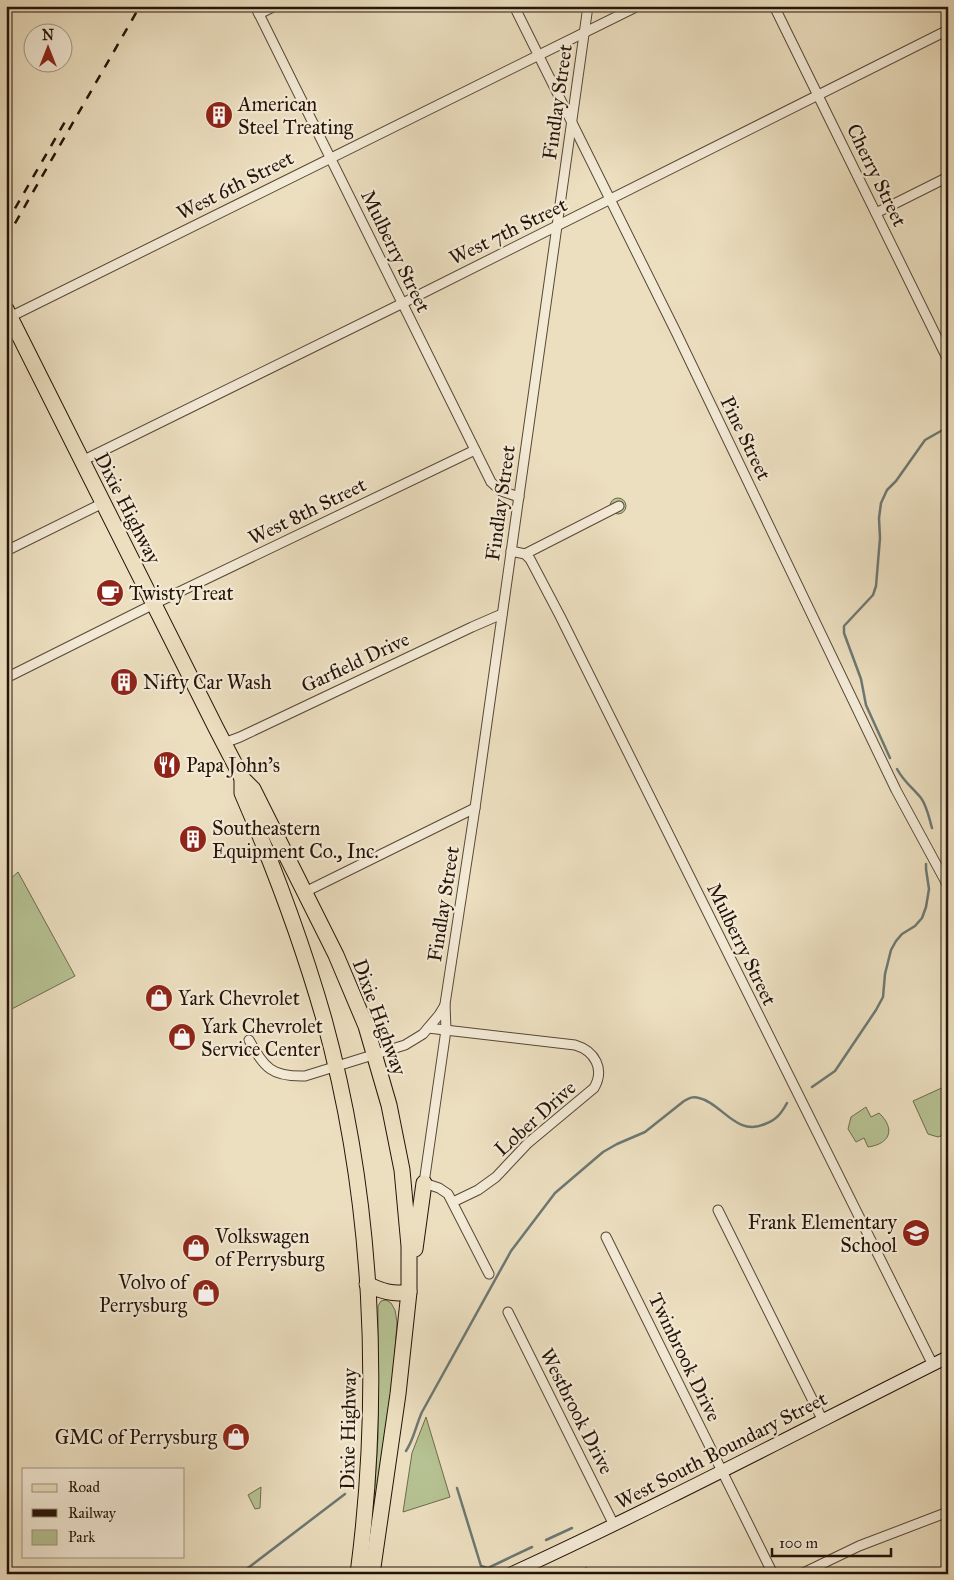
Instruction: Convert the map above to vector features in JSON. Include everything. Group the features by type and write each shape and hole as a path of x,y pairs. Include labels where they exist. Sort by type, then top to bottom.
{"main road":[{"name":"Dixie Highway","path":"8,313 242,778 253,789 353,993 376,1055 389,1104 402,1170 408,1246 409,1292 398,1394 372,1574"},
{"name":"Dixie Highway","path":"242,778 242,793 278,879 306,960 336,1068 355,1167 362,1220 367,1284 370,1370 368,1490 358,1574"},
{"path":"367,1284 380,1291 391,1293 409,1292 424,1183"},
{"path":"364,1574 369,1533 368,1490"}],"street":[{"path":"257,10 275,6"},
{"name":"Pine Street","path":"514,6 680,341 896,790 948,886"},
{"name":"Findlay Street","path":"424,1183 446,1030 445,1004 475,808 588,6"},
{"name":"West 6th Street","path":"8,313 330,158 638,6"},
{"name":"Cherry Street","path":"774,6 948,360"},
{"name":"Mulberry Street","path":"257,10 491,482 495,488 519,496"},
{"name":"West 7th Street","path":"82,460 403,303 948,30"},
{"path":"876,212 948,177"},
{"name":"West 8th Street","path":"6,678 154,604 475,450"},
{"path":"6,551 104,503"},
{"path":"511,551 525,554 619,506"},
{"name":"Mulberry Street","path":"525,554 607,710 932,1365"},
{"name":"Garfield Drive","path":"224,743 502,614"},
{"path":"304,892 475,808"},
{"name":"Findlay Street","path":"250,1040 262,1062 269,1069 280,1074 305,1076 336,1068 405,1045 423,1034 445,1004"},
{"name":"Lober Drive","path":"428,1028 575,1045 582,1047 592,1054 596,1059 599,1071 594,1088 528,1142 496,1178 478,1190 453,1202"},
{"path":"424,1183 443,1190 453,1202 489,1274"},
{"path":"718,1210 822,1419"},
{"name":"Twinbrook Drive","path":"606,1236 773,1574"},
{"name":"Westbrook Drive","path":"508,1312 614,1525"},
{"name":"West South Boundary Street","path":"510,1574 723,1472 822,1419 948,1358"},
{"path":"801,1574 859,1546 948,1512"}],"green space":[{"path":"615,498 621,498 626,503 624,512 615,514 610,509 610,503"},
{"path":"18,872 75,976 6,1012 6,883"},
{"path":"946,1086 948,1090 948,1133 938,1137 928,1134 913,1101"},
{"path":"866,1107 871,1117 879,1113 888,1125 889,1130 886,1139 881,1143 868,1147 864,1138 856,1142 848,1129 851,1117"},
{"path":"948,1288 948,1314 943,1301 944,1294"},
{"path":"386,1300 391,1303 395,1310 397,1322 392,1394 372,1526 378,1438 378,1306 381,1301"},
{"path":"426,1417 450,1497 403,1512 412,1453"},
{"path":"261,1487 260,1508 255,1509 248,1495"}],"waterway":[{"path":"890,758 866,705 861,679 844,633 844,626 873,595 876,586 880,538 879,518 881,503 887,490 896,481 925,440 948,427"},
{"path":"897,769 923,801 932,828"},
{"path":"812,1087 835,1071 883,997 885,974 891,950 902,934 915,926 922,918 926,907 929,889 926,864"},
{"path":"406,1451 422,1412 511,1251 555,1193 603,1152 645,1132 689,1098 697,1097 707,1101 737,1123 755,1127 775,1118 787,1103"},
{"path":"457,1488 481,1566 488,1568 532,1547"},
{"path":"240,1574 345,1494"},
{"path":"546,1540 572,1528"},
{"path":"586,1568 586,1574"}],"railway":[{"path":"6,239 140,6"},
{"path":"6,224 66,120"}],"place":[{"name":"American Steel Treating","path":"219,115"},
{"name":"Twisty Treat","path":"110,593"},
{"name":"Nifty Car Wash","path":"124,682"},
{"name":"Papa John's","path":"167,765"},
{"name":"Southeastern Equipment Co., Inc.","path":"193,839"},
{"name":"Yark Chevrolet","path":"159,998"},
{"name":"Yark Chevrolet Service Center","path":"182,1037"},
{"name":"Frank Elementary School","path":"916,1233"},
{"name":"Volkswagen of Perrysburg","path":"196,1248"},
{"name":"Volvo of Perrysburg","path":"206,1293"},
{"name":"GMC of Perrysburg","path":"236,1437"}]}
